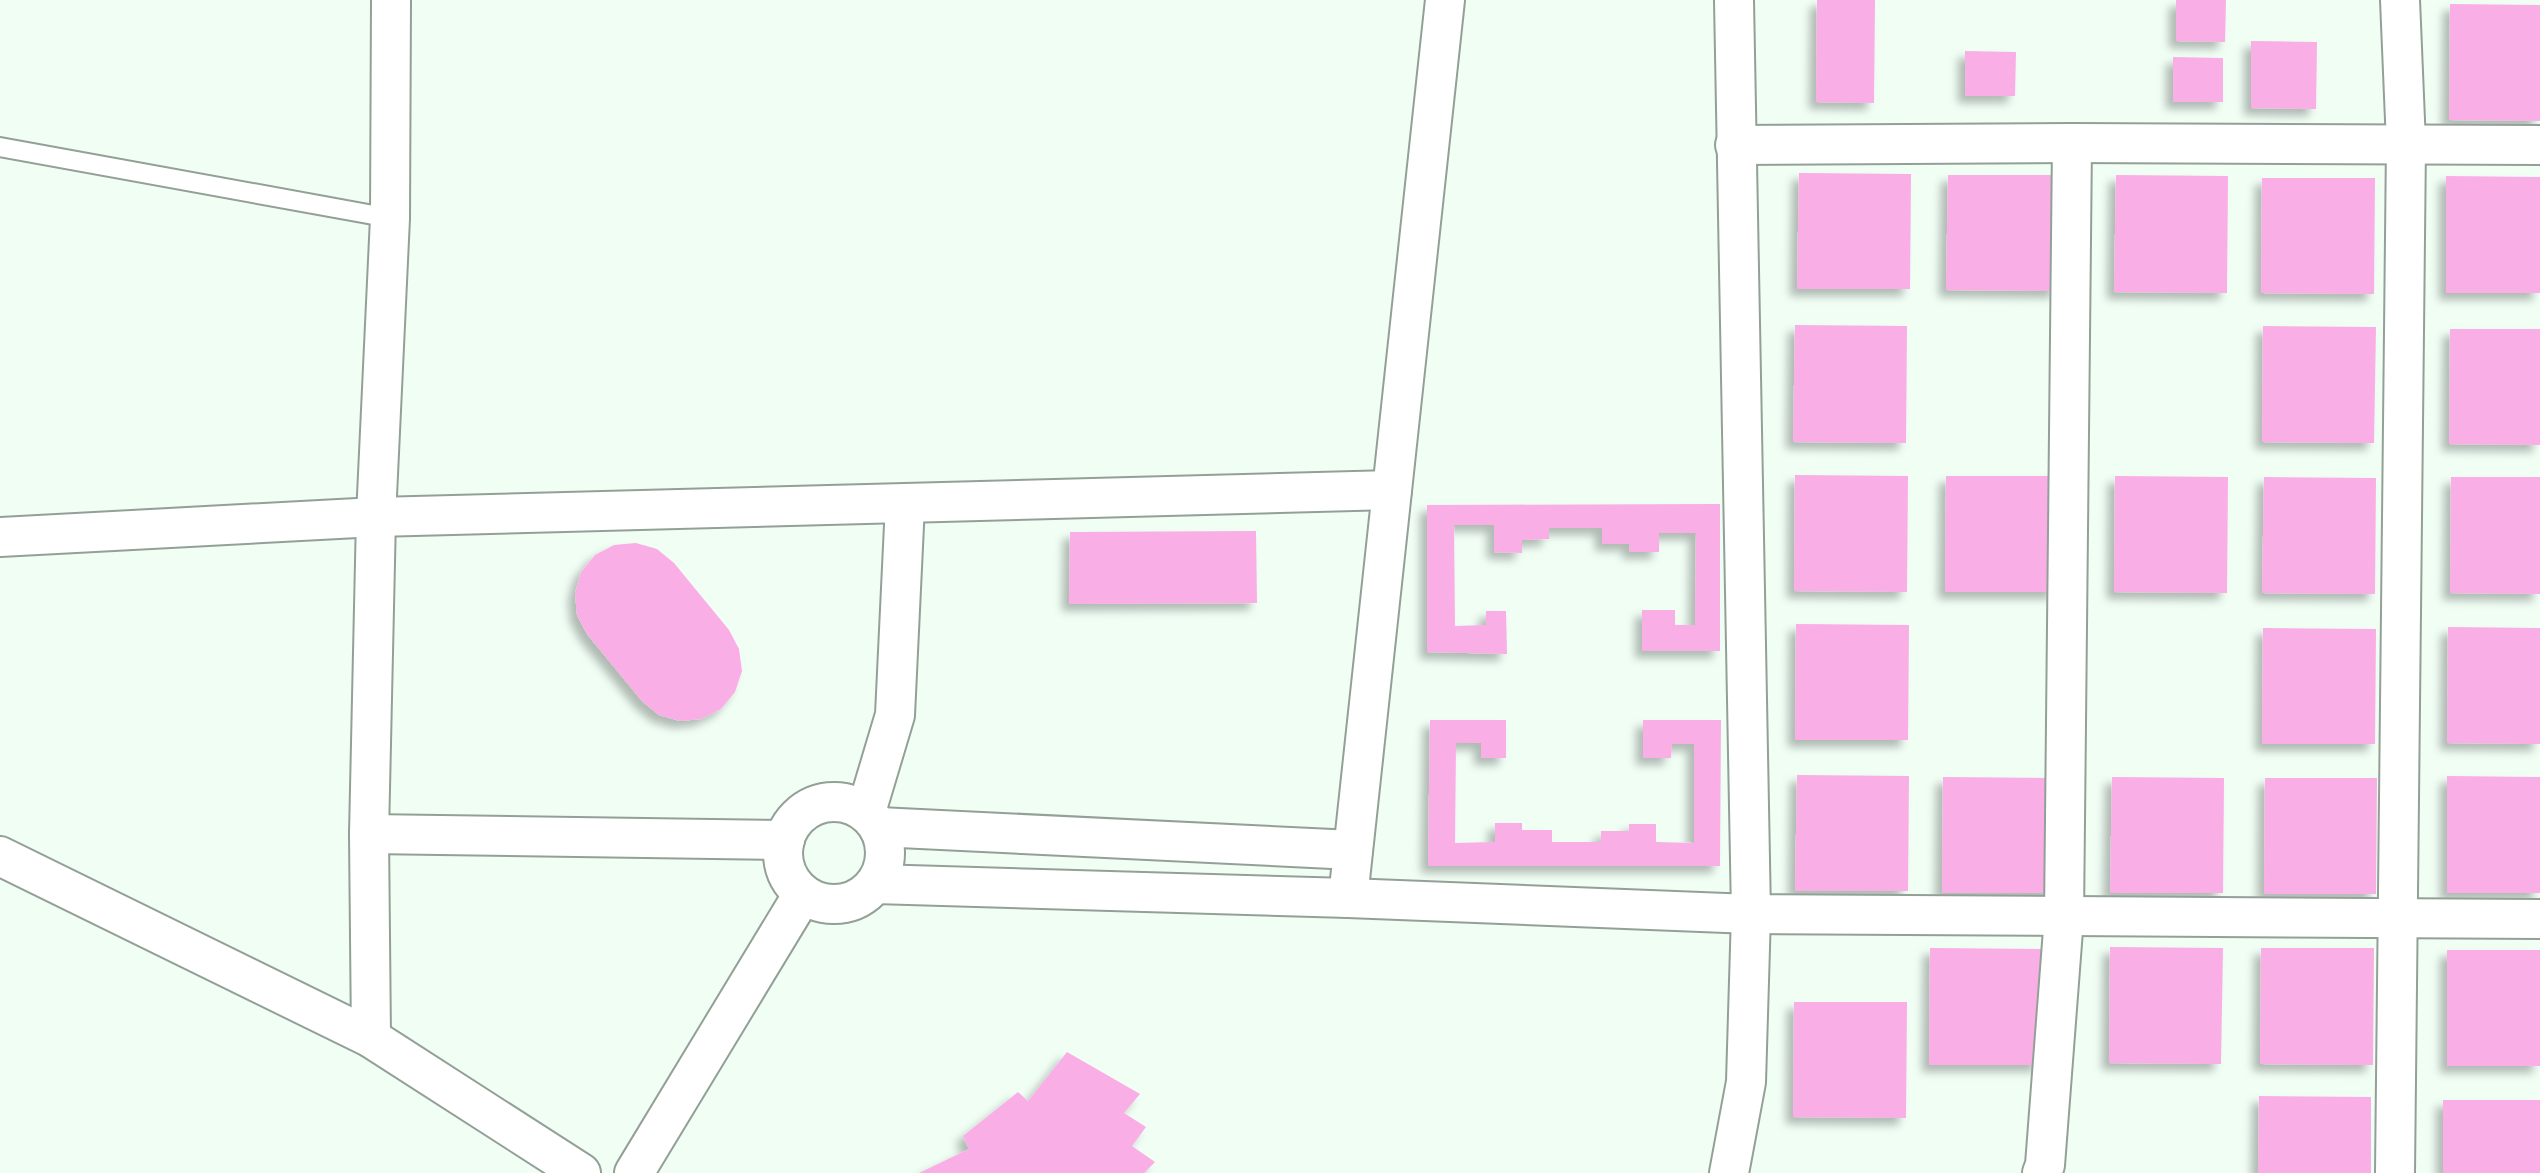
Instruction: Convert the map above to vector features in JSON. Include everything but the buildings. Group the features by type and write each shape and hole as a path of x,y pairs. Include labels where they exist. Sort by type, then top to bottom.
{"street":[{"path":"371,1038 369,834 376,517 390,218 391,0"},
{"path":"1348,898 1445,0"},
{"path":"1729,1173 1746,1082 1751,914 1734,0"},
{"path":"2395,1173 2406,144 2400,0"},
{"path":"2042,1173 2064,917 2072,143"},
{"path":"1735,145 2540,145"},
{"path":"0,537 376,517 1392,490"},
{"path":"905,504 895,715 872,820 885,846 884,866 875,884 860,897 841,904 821,902 803,894 790,879 783,860 785,840 794,823 808,809 828,802 847,804 872,820 1353,850"},
{"path":"369,834 785,840"},
{"path":"0,856 371,1038 581,1173"},
{"path":"875,884 1751,914 2540,919"},
{"path":"634,1173 803,894"}],"lane":[{"path":"0,147 390,218"}]}
